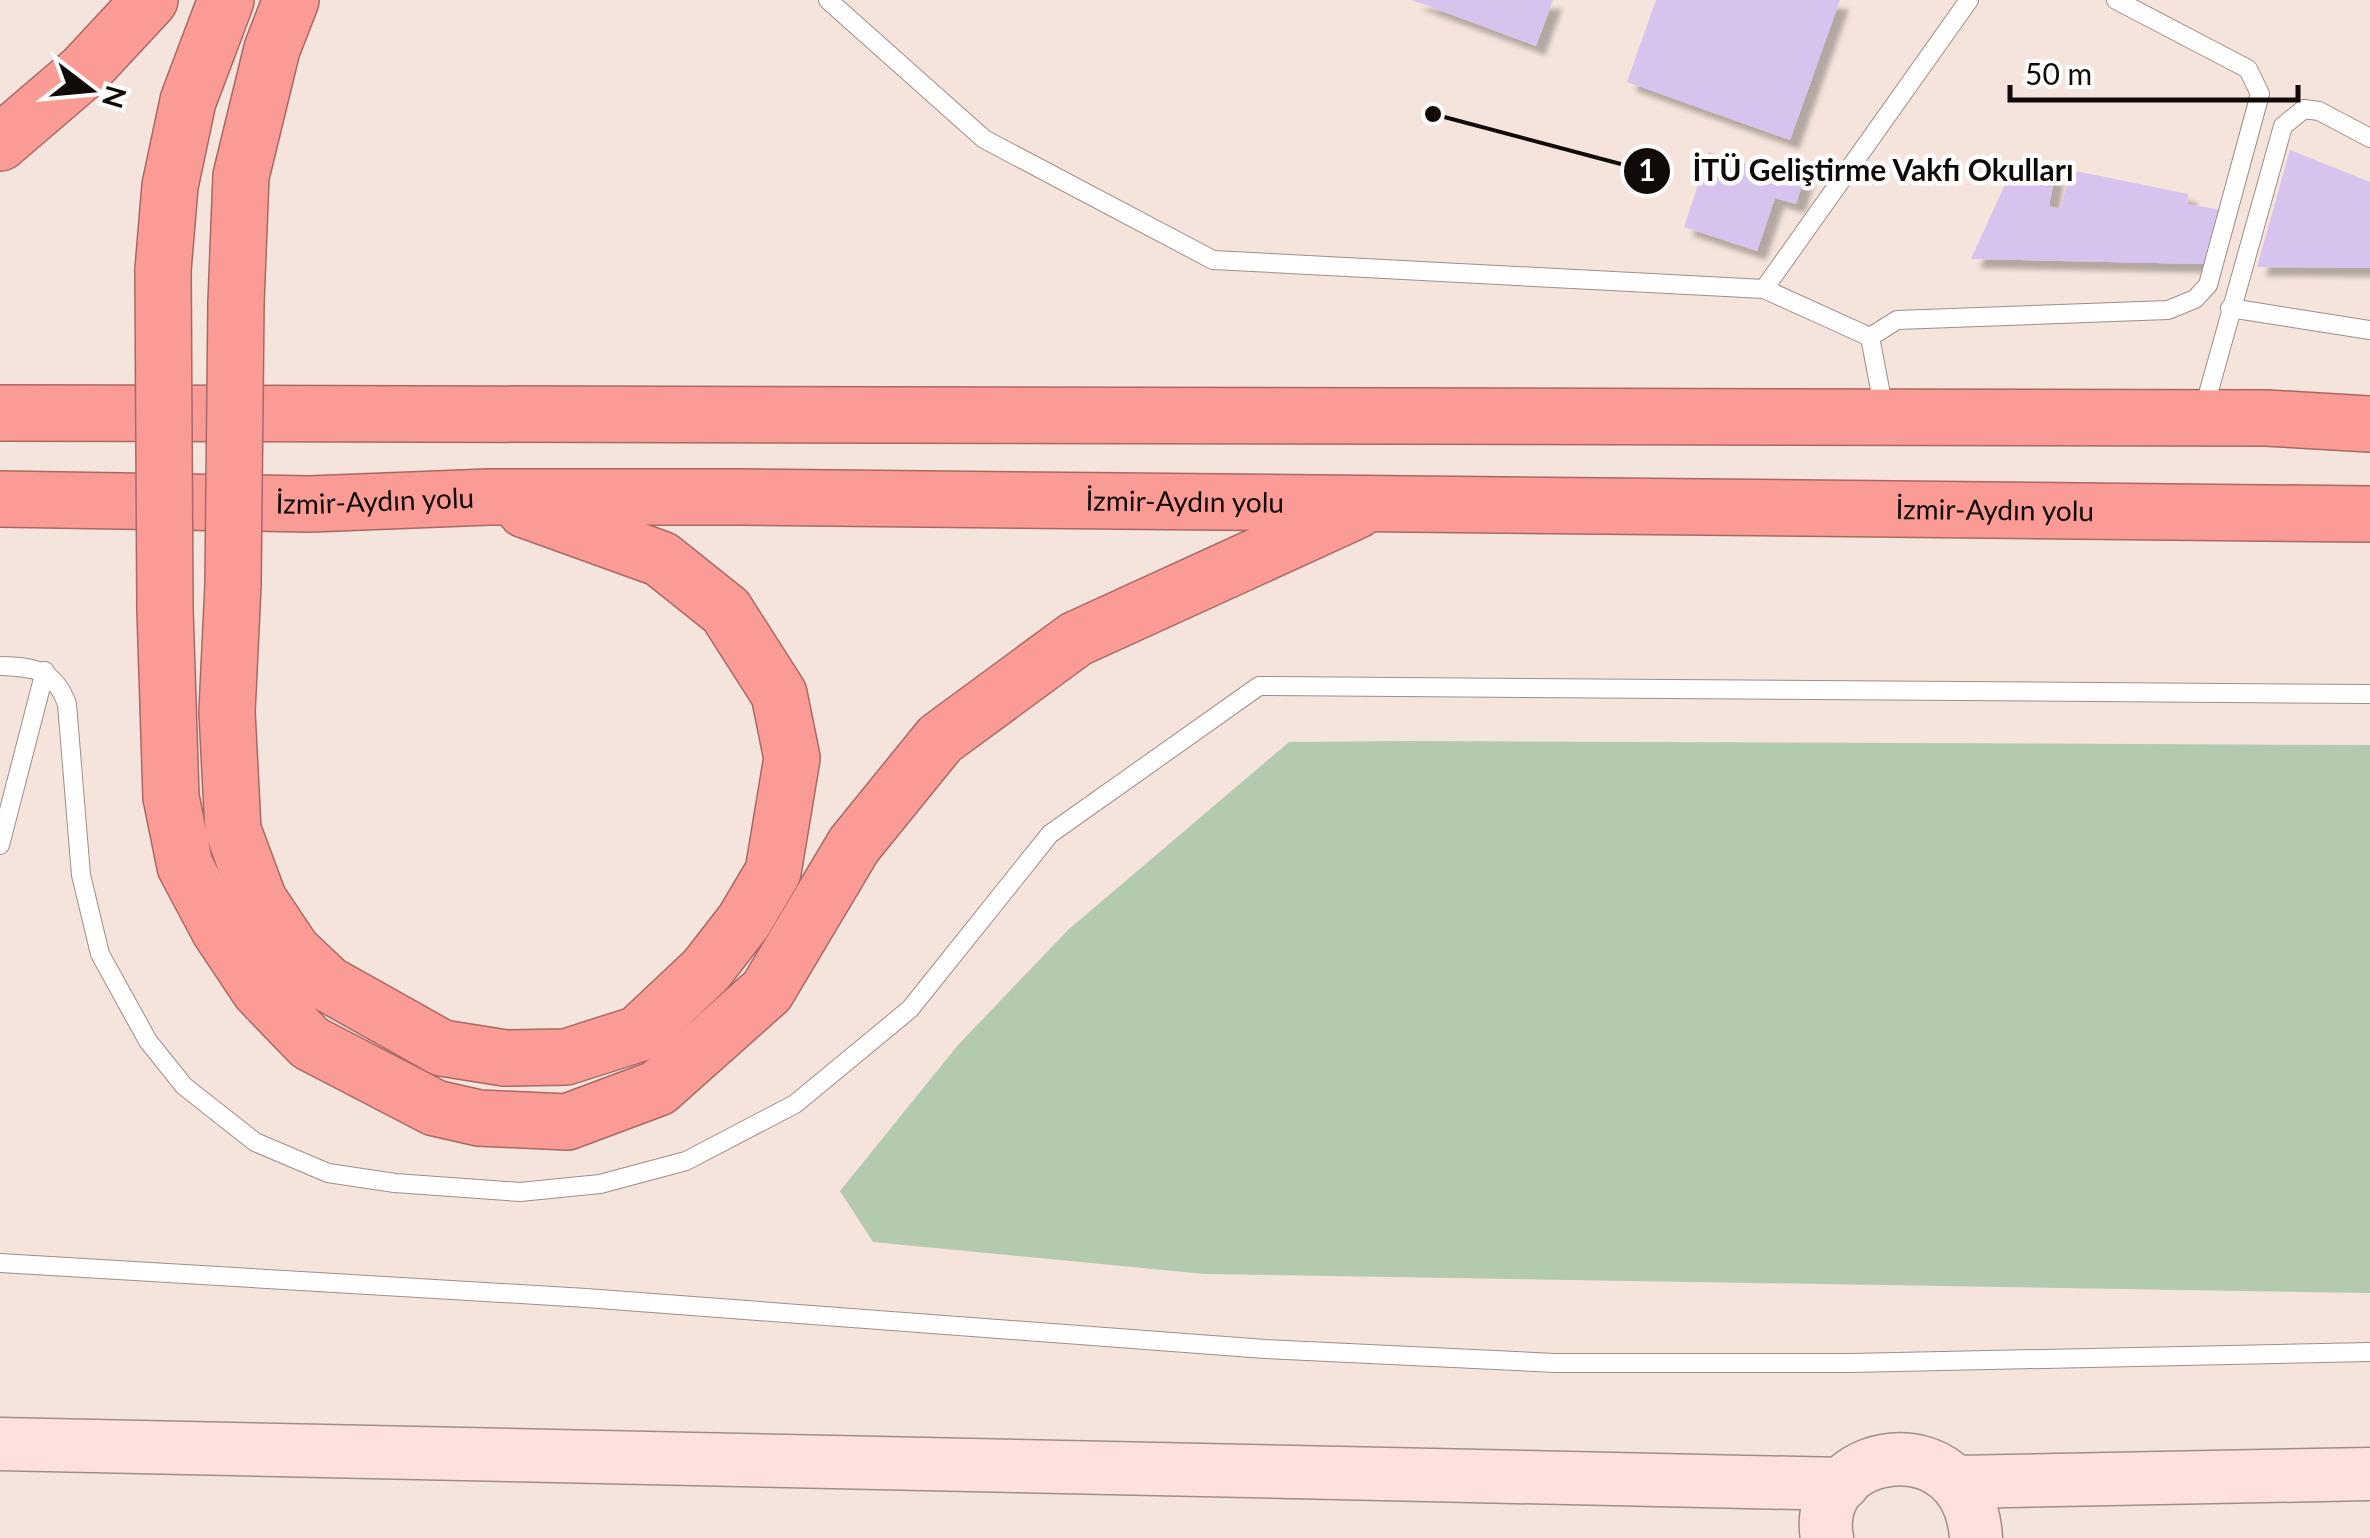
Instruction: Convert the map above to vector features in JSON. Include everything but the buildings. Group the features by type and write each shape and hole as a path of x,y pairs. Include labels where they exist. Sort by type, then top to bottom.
{"highway":[{"path":"0,143 84,71 150,0"},
{"path":"226,0 188,101 170,186 163,270 164,609 171,798 185,866 259,990 310,1043 436,1108 478,1118 566,1122 658,1088 767,991 854,845 940,739 1076,639 1368,506"},
{"path":"291,0 272,49 241,176 227,712 233,830 259,900 294,951 328,984 442,1048 505,1058 566,1056 638,1034 706,970 744,921 773,872 792,758 779,694 726,611 661,558 490,497"},
{"path":"0,413 2202,418 2370,424"},
{"name":"İzmir-Aydın yolu","path":"0,499 310,504 490,497 2370,514"}],"street":[{"path":"0,1444 1843,1484"},
{"path":"1827,1538 1830,1507 1843,1484 1863,1468 1890,1458 1921,1460 1956,1482 1974,1514 1976,1538"},
{"path":"1956,1482 2370,1474"}],"lane":[{"path":"828,0 984,140 1213,260 1764,289 1870,337"},
{"path":"1764,289 1968,0"},
{"path":"1870,337 1898,320 2168,310 2195,299 2208,285 2260,94 2248,69 2116,0"},
{"path":"2202,418 2282,126 2304,109 2319,111 2370,138"},
{"path":"2230,308 2370,330"},
{"path":"1870,337 1886,418"},
{"path":"0,666 45,672 56,680 67,704 81,875 100,954 148,1040 184,1086 255,1142 328,1173 395,1184 520,1192 600,1184 672,1165 739,1136 795,1104 910,1009 1050,834 1259,686 2370,694"},
{"path":"0,845 45,672"},
{"path":"0,1263 586,1298 1265,1349 1556,1364 1850,1364 2370,1352"}],"green space":[{"path":"1289,742 2370,745 2370,1293 1205,1274 873,1242 840,1191 958,1045 1068,930"}],"place":[{"name":"İTÜ Geliştirme Vakfı Okulları","path":"1433,114"}]}
